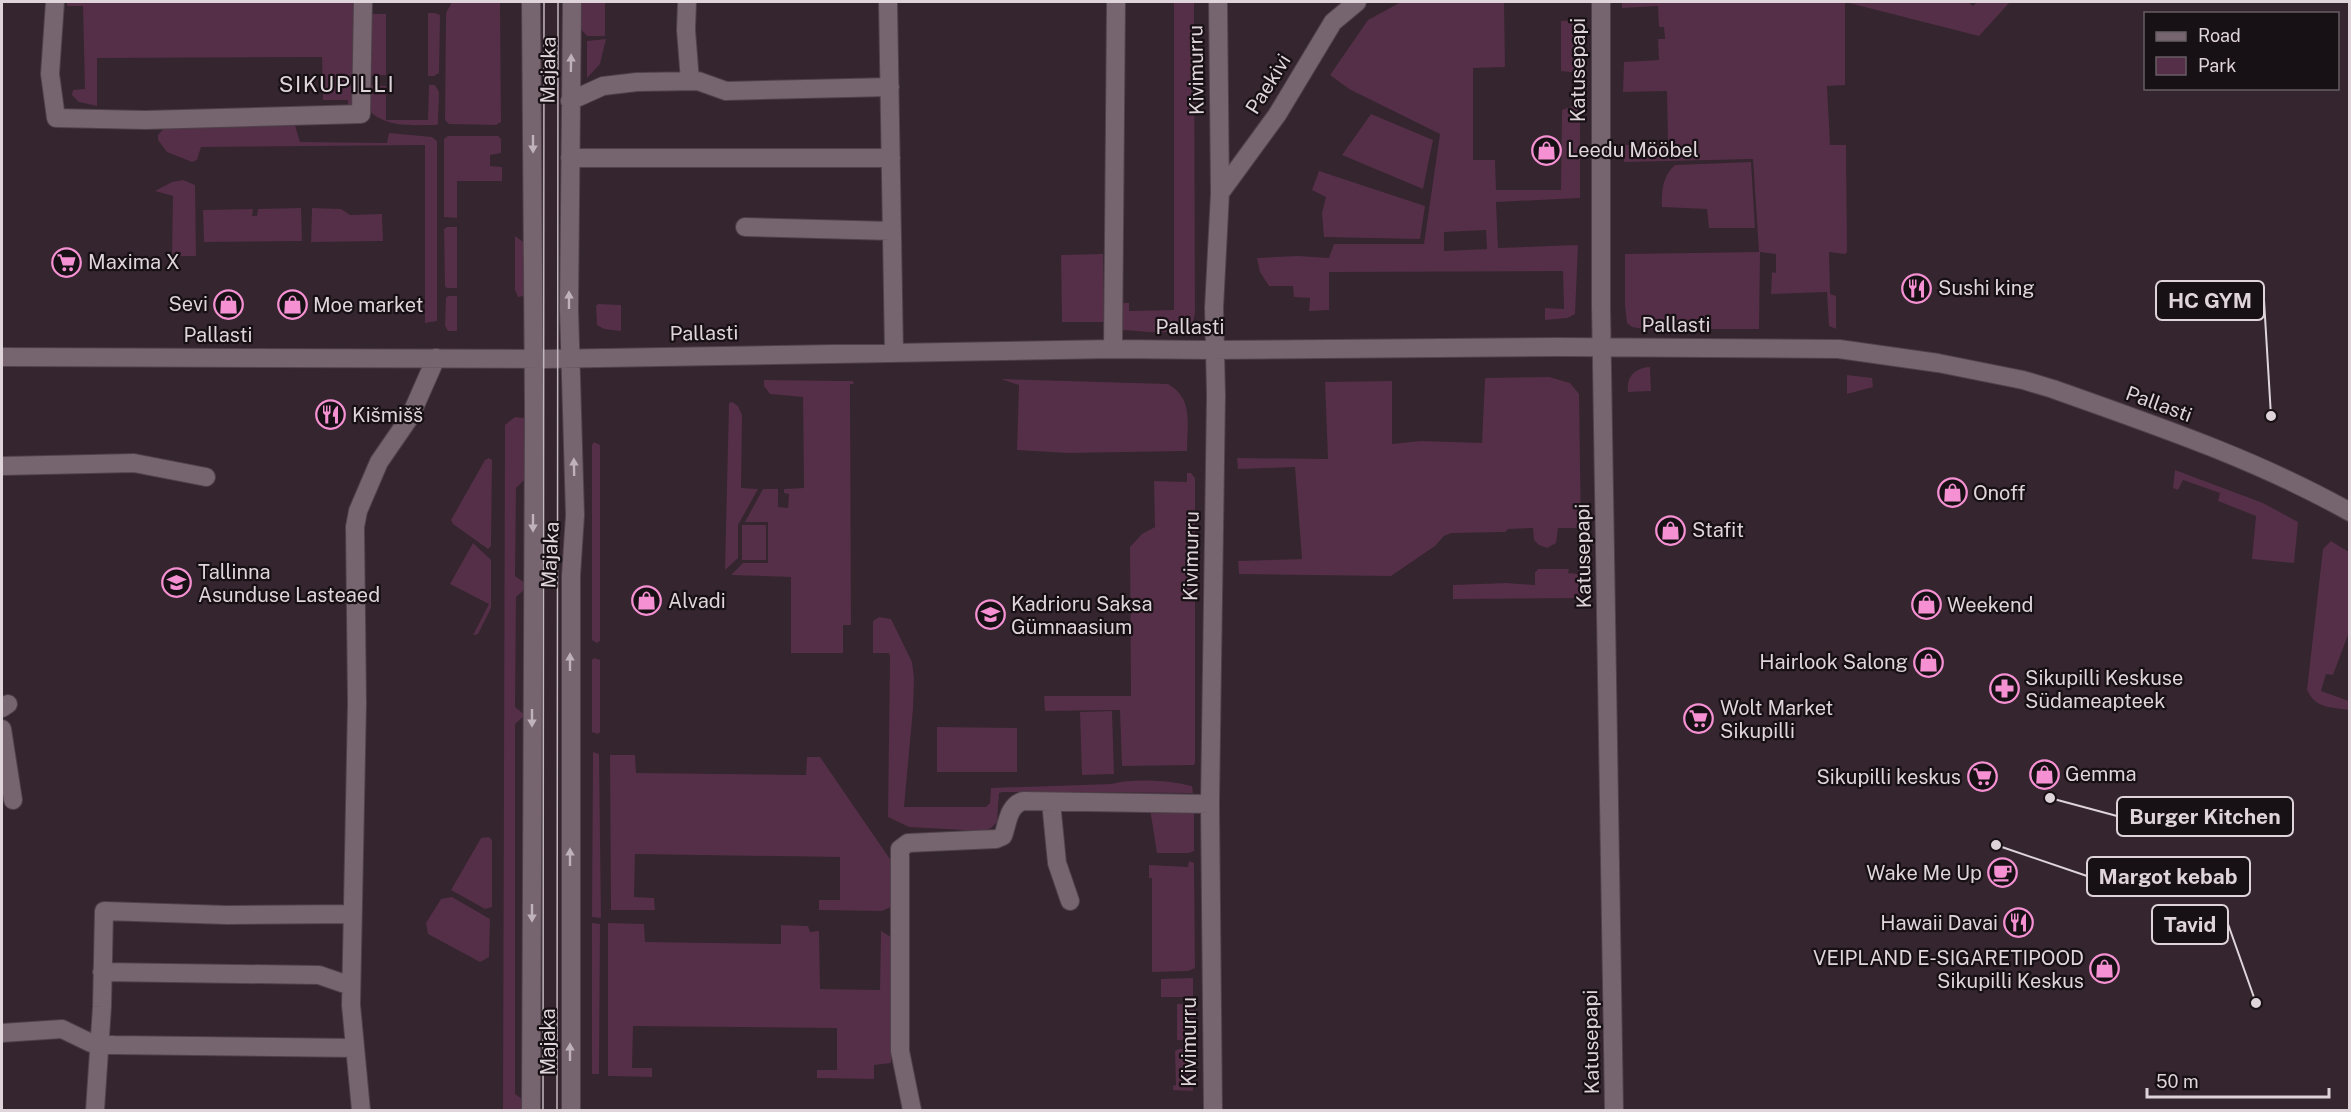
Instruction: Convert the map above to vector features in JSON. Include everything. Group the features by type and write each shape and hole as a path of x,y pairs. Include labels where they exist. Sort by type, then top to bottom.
{"street":[{"path":"54,2 50,74 56,117 145,120 361,114 363,2"},
{"name":"Majaka","path":"531,2 531,1110"},
{"name":"Majaka","path":"571,1110 571,587 575,515 569,309 572,2"},
{"path":"687,2 686,30 690,81"},
{"path":"888,2 894,353"},
{"path":"1113,348 1116,2"},
{"name":"Kivimurru","path":"1213,1110 1210,804 1216,395 1213,350 1220,193 1218,2"},
{"name":"Paekivi","path":"1220,193 1277,115 1333,22 1357,2"},
{"name":"Katusepapi","path":"1600,2 1602,347 1614,1110"},
{"path":"570,101 603,86 637,82 698,81 726,92 890,87"},
{"path":"570,158 891,158"},
{"path":"745,227 892,231"},
{"name":"Pallasti","path":"2,357 532,359 1113,348 1213,350 1602,347 1839,349 1938,363 2023,380 2054,389 2241,459 2320,495 2349,512"},
{"path":"361,1110 351,986 357,703 355,527 358,511 379,462 410,417 436,358"},
{"path":"2,466 134,463 206,477"},
{"path":"2,729 13,800"},
{"path":"912,1110 900,1051 900,849 908,843 996,839 1003,836 1011,809 1023,801 1210,804"},
{"path":"1051,802 1057,863 1070,901"},
{"path":"95,1110 100,1044 104,911 227,915 353,914"},
{"path":"102,972 319,975 351,986"},
{"path":"2,1033 62,1029 91,1043 100,1044 355,1048"}],"green space":[{"path":"67,2 355,2 353,104 348,106 348,100 323,100 322,57 97,58 97,106 79,102 72,95 73,90 85,89 83,6 67,6"},
{"path":"452,2 500,2 501,122 496,125 449,124 445,120 446,13"},
{"path":"580,2 605,2 605,36 587,36 578,26"},
{"path":"1174,2 1194,2 1195,313 1193,322 1177,330 1159,332 1122,330 1121,303 1129,303 1129,311 1174,310"},
{"path":"1401,2 1504,2 1505,67 1473,68 1473,160 1495,160 1496,190 1561,190 1562,110 1575,105 1580,113 1580,198 1496,202 1498,248 1578,245 1575,314 1567,318 1545,320 1545,308 1564,309 1563,271 1329,272 1329,310 1309,311 1310,298 1294,297 1293,286 1269,286 1260,272 1257,258 1298,256 1329,258 1334,244 1424,244 1440,134 1349,89 1330,75 1368,20","holes":["1486,230 1487,249 1444,251 1444,232"]},
{"path":"1622,2 1845,2 1845,85 1827,86 1830,145 1846,145 1847,252 1845,254 1829,252 1830,294 1836,296 1836,329 1829,326 1827,292 1771,294 1772,272 1776,273 1776,254 1760,252 1759,329 1643,329 1632,327 1627,323 1625,254 1759,252 1753,159 1624,162 1623,145 1668,145 1667,91 1623,92 1624,62 1659,60 1658,39 1665,39 1664,27 1659,27 1658,6 1622,8"},
{"path":"1845,2 1968,2 1973,6 1977,2 2010,2 1979,36"},
{"path":"428,13 440,15 439,73 434,76 428,76"},
{"path":"368,14 386,14 386,75 368,76"},
{"path":"1579,20 1579,73 1561,71 1561,21"},
{"path":"606,39 600,64 587,78 587,41"},
{"path":"368,85 386,86 386,120 428,120 429,85 435,85 439,92 438,124 391,123 375,116 368,110"},
{"path":"1371,114 1433,140 1423,189 1342,155"},
{"path":"294,122 300,142 387,143 389,133 432,137 437,141 437,321 425,323 425,145 201,147 197,160 192,162 167,152 158,140 158,135 165,127"},
{"path":"448,136 498,136 501,139 501,153 490,155 490,166 502,167 502,181 457,181 457,218 444,217 444,139"},
{"path":"1751,162 1755,228 1709,228 1707,209 1662,207 1664,184 1675,165"},
{"path":"1319,171 1425,206 1420,239 1324,237 1322,213 1326,197 1312,190"},
{"path":"183,180 195,185 196,256 172,256 173,196 155,191 172,182"},
{"path":"301,208 302,241 204,242 203,210 253,209 252,216 257,216 258,209"},
{"path":"312,208 341,209 350,215 382,214 383,241 311,242"},
{"path":"457,227 457,288 445,286 444,229"},
{"path":"515,236 526,244 524,296 518,297 515,290"},
{"path":"1103,254 1104,322 1062,322 1061,255"},
{"path":"448,296 457,296 457,331 448,331 445,326"},
{"path":"598,304 621,305 621,331 604,329 597,325 596,306"},
{"path":"1650,367 1651,391 1628,392 1630,377 1640,369"},
{"path":"1847,375 1872,378 1873,387 1847,394"},
{"path":"1549,377 1570,383 1579,394 1581,528 1558,528 1556,543 1547,548 1534,540 1533,528 1508,529 1505,532 1451,533 1391,576 1239,574 1238,561 1302,559 1295,467 1238,469 1237,458 1328,459 1325,382 1392,381 1392,444 1421,441 1482,443 1485,378"},
{"path":"1001,379 1168,384 1182,397 1185,405 1188,422 1187,451 1067,453 1017,450 1019,385"},
{"path":"764,380 853,381 854,384 850,384 851,625 843,625 843,653 791,653 791,577 731,575 743,563 768,563 768,522 745,522 763,489 778,489 778,507 788,508 789,494 784,493 784,489 804,488 803,397 770,394 764,386"},
{"path":"732,402 738,406 742,415 741,488 758,489 738,525 738,558 725,570 729,403"},
{"path":"515,417 524,418 525,479 516,488 515,576 525,583 525,589 516,597 515,707 525,715 515,724 515,1094 525,1101 524,1110 503,1110 505,425"},
{"path":"594,442 600,445 600,641 597,643 592,640 592,445"},
{"path":"489,458 492,460 491,546 488,549 453,524 451,520 485,460"},
{"path":"2175,470 2263,503 2298,522 2294,563 2252,559 2256,516 2218,501 2220,493 2183,480 2178,490 2173,488"},
{"path":"1187,473 1191,473 1195,478 1195,762 1194,765 1122,766 1120,710 1045,711 1044,696 1131,696 1130,547 1142,534 1155,527 1154,481 1187,482"},
{"path":"742,525 766,525 766,560 742,560"},
{"path":"2331,541 2349,552 2349,632 2333,675 2326,674 2321,691 2349,701 2349,710 2319,704 2307,690 2323,549"},
{"path":"473,543 491,560 491,608 478,634 474,635 489,604 450,584"},
{"path":"1580,559 1581,598 1453,599 1453,585 1506,583 1535,585 1535,573 1538,569 1569,569 1568,573 1578,574"},
{"path":"879,617 891,619 912,662 913,709 904,807 986,807 990,803 991,788 1111,784 1140,780 1192,786 1193,793 1002,792 999,793 997,822 991,828 983,831 909,827 888,817 890,657 889,653 873,653 873,621"},
{"path":"594,658 600,660 600,732 598,734 592,732 592,660"},
{"path":"1112,711 1114,774 1082,775 1080,712"},
{"path":"937,727 1017,728 1017,772 937,772"},
{"path":"593,752 599,754 601,918 592,917"},
{"path":"610,755 635,755 636,773 806,775 807,757 820,757 892,862 893,906 882,911 819,910 819,900 840,900 840,857 635,854 634,897 654,898 655,910 611,910"},
{"path":"1150,809 1194,812 1194,851 1157,853"},
{"path":"489,837 492,840 492,907 485,909 451,890 481,838"},
{"path":"1189,861 1194,863 1195,968 1188,971 1152,972 1152,878 1149,878 1149,865 1188,867"},
{"path":"452,897 490,919 489,957 480,962 428,934 426,923 441,899"},
{"path":"592,923 600,924 599,1074 592,1074"},
{"path":"608,923 644,924 645,942 781,944 781,925 808,926 810,932 819,931 820,989 880,990 881,931 893,938 891,1063 874,1065 874,1079 817,1078 817,1070 837,1070 837,1028 633,1026 632,1068 652,1068 652,1077 608,1076"},
{"path":"1193,978 1193,997 1161,997 1161,979"},
{"path":"1177,1004 1194,1004 1195,1041 1177,1040"},
{"path":"1195,1049 1193,1091 1173,1090 1173,1086 1176,1085 1175,1051"}],"tram line":[{"path":"543,1110 544,2"},
{"path":"557,1110 558,2"}],"place":[{"name":"Leedu Mööbel","path":"1546,150"},
{"name":"Maxima X","path":"67,262"},
{"name":"Sushi king","path":"1917,288"},
{"name":"Sevi","path":"229,304"},
{"name":"Moe market","path":"292,305"},
{"name":"Kišmišš","path":"331,415"},
{"name":"HC GYM","path":"2271,416"},
{"name":"Onoff","path":"1952,493"},
{"name":"Stafit","path":"1671,530"},
{"name":"Tallinna Asunduse Lasteaed","path":"177,583"},
{"name":"Alvadi","path":"647,601"},
{"name":"Weekend","path":"1926,605"},
{"name":"Kadrioru Saksa Gümnaasium","path":"990,615"},
{"name":"Hairlook Salong","path":"1929,662"},
{"name":"Sikupilli Keskuse Südameapteek","path":"2004,689"},
{"name":"Wolt Market Sikupilli","path":"1699,719"},
{"name":"Gemma","path":"2044,774"},
{"name":"Sikupilli keskus","path":"1982,777"},
{"name":"Burger Kitchen","path":"2050,798"},
{"name":"Margot kebab","path":"1996,845"},
{"name":"Wake Me Up","path":"2003,873"},
{"name":"Hawaii Davai","path":"2019,923"},
{"name":"VEIPLAND E-SIGARETIPOOD Sikupilli Keskus","path":"2105,969"},
{"name":"Tavid","path":"2256,1003"}],"district":[{"name":"SIKUPILLI","path":"337,84"}]}
